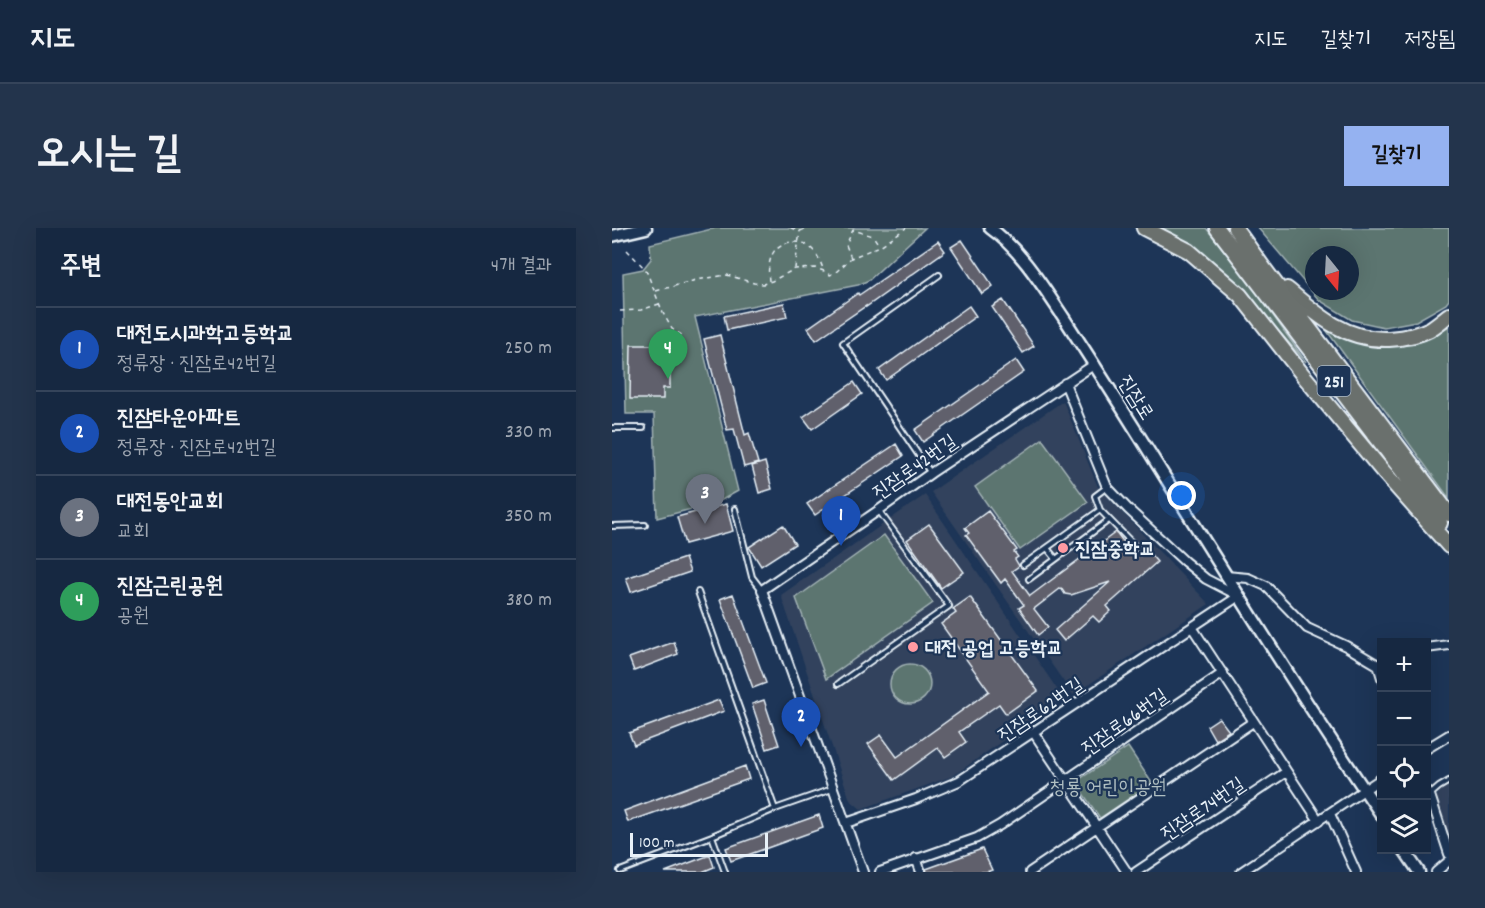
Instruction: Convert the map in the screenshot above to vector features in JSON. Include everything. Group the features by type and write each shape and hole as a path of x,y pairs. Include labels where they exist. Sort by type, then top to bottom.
{"highway":[{"path":"1144,228 1189,251 1240,295 1381,469 1449,546"},
{"name":"251","path":"1217,228 1404,473 1449,536"},
{"name":"251","path":"1235,228 1449,514"},
{"path":"1265,270 1313,312 1353,335 1379,339 1404,338 1430,329 1449,315"}],"street":[{"path":"612,236 646,228"},
{"name":"진잠로","path":"990,228 1024,261 1095,364 1226,576 1377,809"},
{"name":"진잠로42번길","path":"762,590 931,473 1095,364"},
{"name":"진잠로","path":"1065,383 1107,487 1184,561 1206,579 1239,596"},
{"path":"1226,576 1248,578 1266,586 1307,628 1377,662"},
{"path":"762,590 863,872"},
{"name":"진잠로62번길","path":"846,823 916,799 959,781 1239,596"},
{"path":"1192,627 1319,821"},
{"path":"1431,647 1449,645"},
{"name":"진잠로66번길","path":"880,872 976,838 1000,825 1223,673"},
{"path":"1030,872 1253,722"},
{"path":"1034,733 1127,872"},
{"path":"1431,746 1449,735"},
{"name":"진잠로74번길","path":"1136,872 1286,772"},
{"path":"1241,872 1377,781"},
{"path":"1431,800 1449,854"},
{"path":"1330,814 1356,872"},
{"path":"1407,854 1419,872"},
{"path":"916,858 921,872"},
{"path":"1436,872 1449,861"}],"lane":[{"path":"931,473 843,343 939,275"},
{"path":"612,428 643,428"},
{"path":"1107,487 1095,496 1100,510 1138,549"},
{"path":"735,508 752,577 762,590"},
{"path":"838,684 949,606 879,510"},
{"path":"1023,565 1100,510"},
{"path":"1029,579 1109,520"},
{"path":"612,526 645,525"},
{"path":"1047,548 1056,559"},
{"path":"698,592 775,809"},
{"path":"1431,791 1449,781"},
{"path":"620,871 775,809 832,789"},
{"path":"712,836 725,872"}],"path":[{"path":"791,228 800,231 808,228"},
{"path":"656,291 696,280 727,275 763,284 795,269 815,268 830,275 851,258 880,246 906,228"},
{"path":"851,258 846,245 853,230 873,236 880,246"},
{"path":"795,269 800,231"},
{"path":"770,282 769,259 775,250 789,242 805,243 820,260 824,271"},
{"path":"627,250 646,270 672,329 685,337"},
{"path":"620,311 641,310 660,303"}],"shaded area":[{"name":"진잠중학교","path":"1063,401 1098,487 1209,604 1073,695 931,492"},
{"name":"대전 공업 고등학교","path":"925,495 1063,698 953,776 861,809 850,800 781,595"},
{"path":"1449,785 1449,842 1435,800 1441,789"}],"green space":[{"path":"716,228 925,228 869,280 858,285 695,317 738,491 718,502 657,518 654,414 626,414 623,273 643,269 651,259 650,244"},
{"path":"1162,228 1206,228 1245,276 1306,362 1246,294 1214,265"},
{"path":"1258,228 1449,228 1449,300 1446,304 1416,321 1384,327 1352,320 1319,300 1359,300 1359,246 1305,246 1305,283"},
{"path":"1449,326 1449,498 1324,327 1372,346 1411,345 1430,338"},
{"path":"1042,439 1088,502 1020,550 975,487"},
{"path":"884,535 933,603 826,679 796,598"},
{"path":"910,664 918,665 924,670 929,676 929,692 924,698 918,703 910,704 902,703 896,698 891,692 890,684 891,676 896,670 902,665"},
{"name":"청룡 어린이공원","path":"1128,747 1152,783 1100,818 1077,785 1080,779"}],"building":[{"path":"962,240 993,286 982,294 951,247"},
{"path":"938,241 945,251 816,340 808,328"},
{"path":"1003,300 1034,346 1023,353 992,307"},
{"path":"784,303 787,317 727,330 724,316"},
{"path":"969,306 976,316 886,380 879,370"},
{"path":"720,335 745,435 749,433 758,463 744,467 734,429 727,430 704,339"},
{"path":"631,345 664,345 664,348 670,348 670,388 663,388 663,399 630,399"},
{"path":"1016,360 1024,372 923,442 915,430"},
{"path":"854,382 862,394 812,429 803,417"},
{"path":"896,444 903,456 815,515 807,504"},
{"path":"765,462 772,489 759,493 752,466"},
{"path":"726,504 733,531 685,544 677,517"},
{"path":"988,511 1017,550 1014,552 1018,557 1015,559 1019,566 1012,571 1030,596 1116,532 1140,556 1147,550 1157,562 1107,606 1111,611 1099,622 1093,616 1064,641 1055,630 1110,582 1071,595 1065,594 1061,588 1034,609 1048,627 1038,635 1019,608 1024,605 1005,579 1001,583 966,535 969,533 965,528"},
{"path":"929,524 964,572 941,588 907,540"},
{"path":"783,525 795,544 761,566 749,547"},
{"path":"685,558 690,572 631,592 626,578"},
{"path":"733,594 766,683 753,688 720,599"},
{"path":"970,597 1038,691 1006,714 999,704 959,732 966,742 945,757 938,748 894,780 868,744 881,735 897,757 989,691 941,624 956,613 953,609"},
{"path":"674,642 678,654 634,671 629,658"},
{"path":"719,700 724,711 634,745 629,733"},
{"path":"764,700 779,745 767,749 752,704"},
{"path":"1219,718 1229,731 1215,740 1207,726"},
{"path":"745,766 749,779 628,822 624,811"},
{"path":"819,815 823,828 731,861 726,848"},
{"path":"982,849 992,870 986,872 927,872 926,869"},
{"path":"710,855 714,867 702,872 665,872"}],"place":[{"name":"진잠근린공원","path":"668,379"},
{"name":"대전동안교회","path":"705,524"},
{"name":"대전도시과학고등학교","path":"841,546"},
{"name":"진잠중학교","path":"1063,548"},
{"name":"대전 공업 고등학교","path":"913,647"},
{"name":"진잠타운아파트","path":"801,747"}]}
